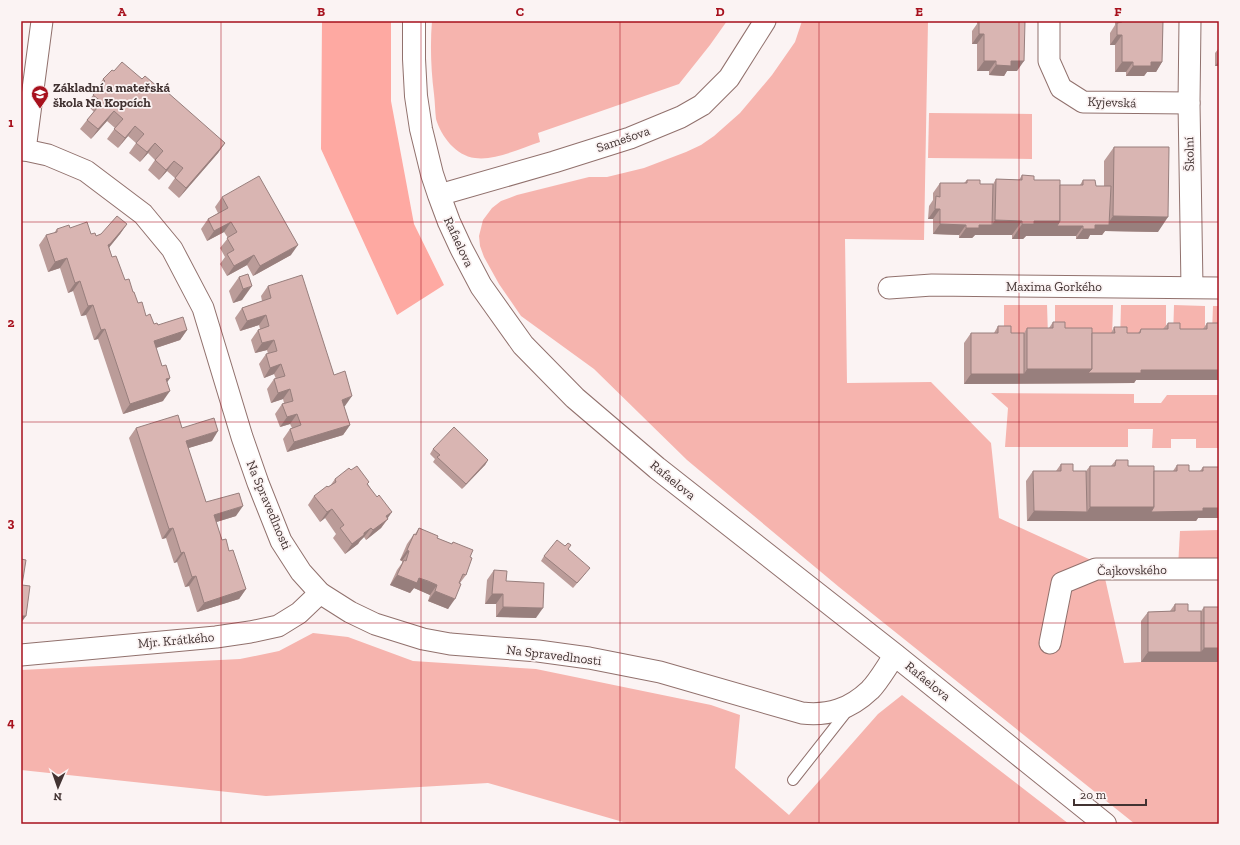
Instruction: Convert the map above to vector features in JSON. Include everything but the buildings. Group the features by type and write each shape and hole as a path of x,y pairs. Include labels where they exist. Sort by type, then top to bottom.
{"main road":[{"name":"Rafaelova","path":"414,21 414,60 420,129 439,195 458,241 481,286 523,345 575,398 657,468 895,655 1105,824"}],"street":[{"path":"23,150 42,21"},
{"name":"Samešova","path":"439,195 554,162 630,138 681,117 702,105 730,78 765,21"},
{"name":"Kyjevská","path":"1049,21 1049,61 1061,88 1083,102 1188,103"},
{"name":"Školní","path":"1190,21 1188,103 1192,287"},
{"name":"Na Spravedlnosti","path":"23,150 48,155 86,171 143,214 172,249 203,308 244,443 281,541 301,572 320,593 350,612 376,624 423,639 450,644 538,651 590,658 660,672 802,713 822,714 852,705 871,690 895,655"},
{"name":"Maxima Gorkého","path":"889,288 932,285 1219,288"},
{"name":"Čajkovského","path":"1050,643 1062,583 1096,569 1219,569"},
{"name":"Mjr. Krátkého","path":"21,655 208,638 250,632 278,626 299,613 320,593"}],"lane":[{"path":"792,780 852,705"}],"shaded area":[{"path":"322,21 391,21 391,101 414,224 444,285 397,315 321,149"},
{"path":"432,21 727,21 679,84 538,133 540,142 491,158 475,158 462,153 450,144 436,119 432,67"},
{"path":"802,21 928,21 924,240 845,239 847,383 931,382 991,443 999,518 1102,565 1124,663 1219,662 1219,824 1135,824 839,587 687,460 594,369 521,316 499,284 484,257 480,246 479,236 483,220 492,208 501,201 517,195 589,177 607,177 644,168 686,152 701,145 714,136 740,113 772,75 795,42"},
{"path":"929,113 1032,114 1032,159 928,158"},
{"path":"1004,305 1047,305 1048,336 1004,336"},
{"path":"1055,305 1113,305 1112,337 1055,343"},
{"path":"1121,305 1166,305 1166,333 1120,343"},
{"path":"1174,305 1205,306 1205,333 1173,339"},
{"path":"1213,306 1219,306 1219,339 1212,333"},
{"path":"991,393 1134,394 1134,403 1161,403 1167,395 1219,395 1219,448 1196,448 1196,439 1171,439 1171,448 1152,448 1153,429 1128,429 1128,447 1005,447 1008,408"},
{"path":"1219,530 1219,567 1178,567 1180,531"},
{"path":"313,633 348,637 413,661 536,669 711,705 740,715 735,768 789,815 878,714 902,695 1069,824 630,824 488,783 266,796 21,770 21,670 240,659 279,651"}],"place":[{"name":"Základní a mateřská škola Na Kopcích","path":"40,109"}]}
